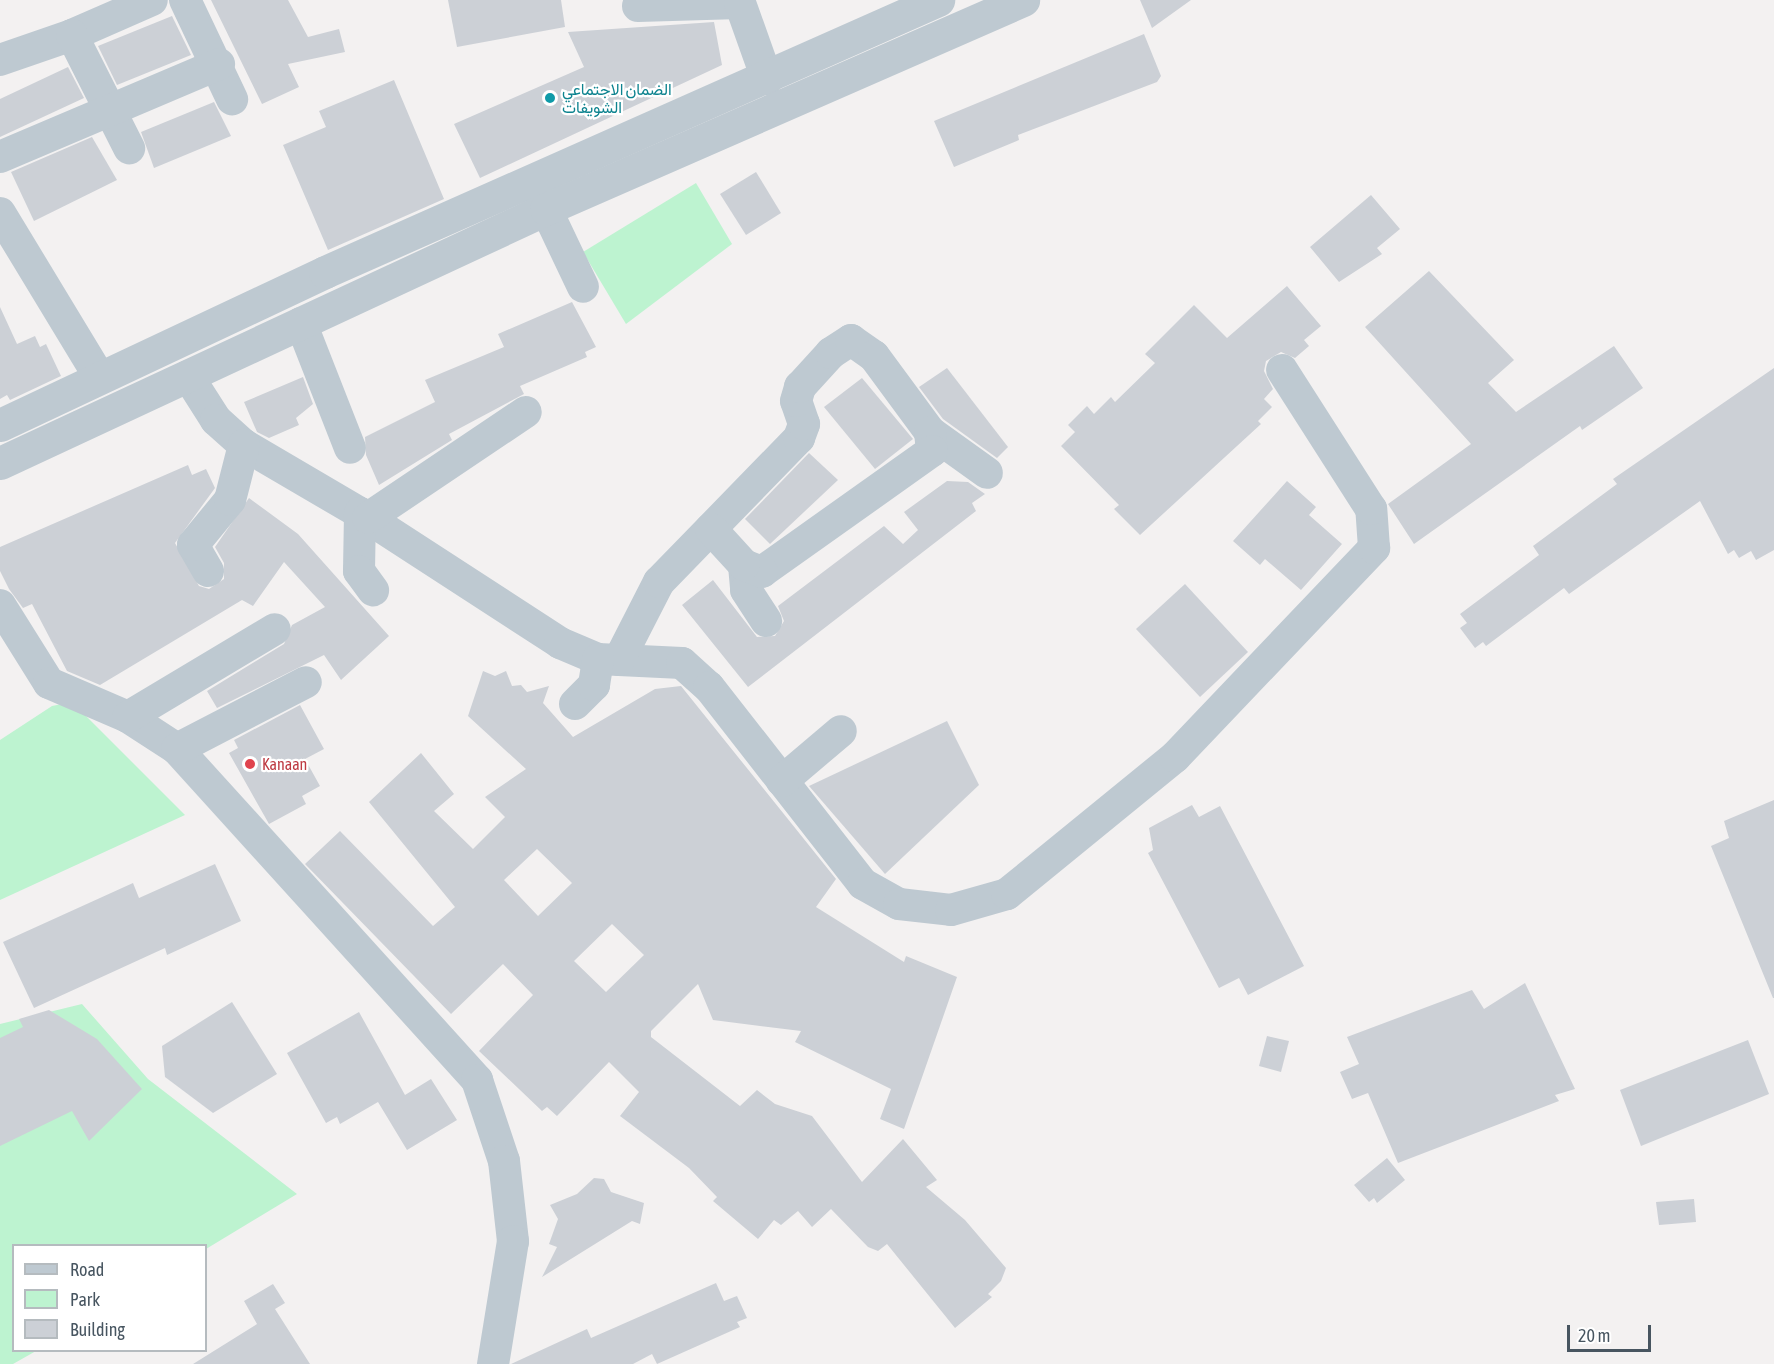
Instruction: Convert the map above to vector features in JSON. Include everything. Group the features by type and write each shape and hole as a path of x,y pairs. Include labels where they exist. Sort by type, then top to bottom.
{"street":[{"path":"0,60 72,35 152,0"},
{"path":"185,0 219,64 232,99"},
{"path":"0,425 326,272 767,79 938,0"},
{"path":"0,463 546,209 1023,0"},
{"path":"638,6 740,3 767,79"},
{"path":"72,35 107,109 129,148"},
{"path":"0,157 107,109 219,64"},
{"path":"546,209 583,286"},
{"path":"0,213 100,378"},
{"path":"301,323 350,448"},
{"path":"575,704 594,685 659,582 798,438 804,424 796,401 800,387 851,340 874,356 930,432 987,473"},
{"path":"188,376 216,420 244,445 364,515 560,643 608,660 682,663 709,687 863,884 899,904 951,910 1007,894 1174,757 1374,548 1371,509 1282,369"},
{"path":"364,515 526,412"},
{"path":"711,529 744,565 762,572 779,563 845,510 932,451 930,432"},
{"path":"208,571 193,545 230,500 244,445"},
{"path":"364,515 359,571 372,590"},
{"path":"744,565 746,590 765,621"},
{"path":"0,605 49,683 118,712 177,749 477,1080 504,1161 513,1241 492,1364"},
{"path":"118,712 261,625"},
{"path":"177,749 306,682"},
{"path":"782,781 841,731"}],"green space":[{"path":"696,183 732,244 626,324 583,252"},
{"path":"72,702 185,815 0,900 0,740 52,706"},
{"path":"82,1004 148,1079 297,1194 207,1248 207,1244 12,1244 12,1352 34,1352 13,1364 0,1364 0,1024"}],"building":[{"path":"211,0 288,0 308,37 339,29 345,52 288,64 299,87 262,104"},
{"path":"448,0 561,0 565,27 457,47"},
{"path":"1140,0 1191,0 1152,28"},
{"path":"172,16 191,55 117,85 98,46"},
{"path":"714,22 722,65 480,178 454,124 584,67 568,32"},
{"path":"1144,34 1161,76 1157,82 1018,135 1019,140 954,167 934,121"},
{"path":"68,67 84,98 0,137 0,99"},
{"path":"394,80 444,199 328,250 283,145 326,127 319,111"},
{"path":"214,102 231,136 154,168 141,132"},
{"path":"92,137 117,180 34,221 11,172"},
{"path":"756,172 781,213 746,235 720,194"},
{"path":"1371,195 1400,229 1377,248 1382,254 1339,282 1310,247"},
{"path":"1429,271 1514,360 1488,383 1516,412 1614,346 1643,388 1582,430 1580,426 1414,544 1388,504 1471,444 1365,327"},
{"path":"1287,286 1321,326 1304,340 1309,346 1295,358 1281,352 1266,361 1264,371 1273,389 1264,399 1272,407 1258,421 1261,424 1140,535 1114,509 1119,505 1061,446 1075,432 1068,425 1087,406 1094,414 1111,397 1115,402 1155,363 1145,354 1194,305 1227,338"},
{"path":"572,302 596,347 585,352 587,357 520,386 524,394 449,434 452,440 379,485 366,455 365,437 435,402 425,380 504,347 498,334"},
{"path":"0,307 17,344 35,336 40,347 46,344 61,376 10,400 7,395 0,399"},
{"path":"947,368 1008,447 997,458 943,419 919,387"},
{"path":"1774,368 1774,550 1756,560 1751,551 1739,558 1734,550 1728,554 1700,501 1569,594 1564,588 1486,646 1483,642 1475,648 1460,628 1467,623 1460,614 1539,555 1533,546 1617,484 1613,479"},
{"path":"303,377 313,404 296,418 299,425 269,438 257,432 244,402"},
{"path":"862,378 913,439 875,469 824,407"},
{"path":"809,453 838,480 770,544 745,519"},
{"path":"188,465 192,475 206,469 215,488 175,543 199,586 209,589 224,579 224,563 215,547 249,498 298,534 389,636 341,680 324,655 217,708 207,691 284,644 292,625 325,607 284,562 253,606 242,600 100,685 67,671 32,604 23,608 9,589 0,571 0,547"},
{"path":"947,481 968,482 985,494 972,503 976,511 748,687 682,605 713,580 757,637 775,636 784,621 778,606 884,526 903,544 918,530 904,512"},
{"path":"1287,481 1316,507 1309,515 1342,544 1301,590 1265,559 1260,565 1233,541"},
{"path":"1185,584 1248,652 1200,697 1136,629"},
{"path":"483,671 495,676 506,671 512,686 521,685 527,692 549,686 543,703 573,737 655,689 681,686 836,879 816,907 904,962 906,956 957,977 904,1129 880,1119 891,1089 795,1042 801,1031 713,1020 698,984 651,1031 651,1037 740,1106 757,1090 775,1104 812,1116 862,1182 903,1139 937,1180 926,1187 965,1220 1006,1268 1001,1281 988,1294 992,1297 955,1328 887,1244 878,1251 868,1247 831,1209 812,1227 798,1211 781,1225 774,1220 758,1239 713,1201 717,1197 689,1168 620,1116 639,1092 609,1062 557,1116 547,1107 542,1111 479,1051 533,995 503,964 451,1014 305,864 340,831 433,926 455,907 369,802 421,753 454,794 434,811 473,849 505,817 485,797 526,769 468,716","holes":["537,849 572,883 538,916 504,880","612,924 644,955 606,992 574,961"]},
{"path":"300,705 324,749 305,759 320,786 302,796 306,804 269,824 229,753 238,748 234,740"},
{"path":"947,721 979,785 885,874 809,786"},
{"path":"1774,800 1773,998 1711,846 1729,838 1724,821"},
{"path":"1192,805 1199,817 1220,806 1304,966 1248,995 1239,978 1219,988 1148,853 1153,850 1149,828"},
{"path":"215,864 241,921 167,955 165,948 34,1008 3,942 133,883 139,898"},
{"path":"1525,983 1575,1089 1555,1095 1559,1101 1398,1163 1368,1093 1352,1099 1340,1072 1359,1064 1347,1037 1472,990 1484,1009"},
{"path":"232,1002 277,1074 213,1113 165,1077 162,1046"},
{"path":"49,1010 97,1039 142,1089 89,1141 72,1111 0,1146 0,1038 23,1027 19,1019"},
{"path":"359,1012 405,1095 431,1079 457,1120 407,1150 378,1102 340,1124 337,1117 326,1123 287,1053"},
{"path":"1267,1036 1289,1041 1281,1072 1259,1066"},
{"path":"1748,1040 1769,1094 1641,1146 1620,1090"},
{"path":"1387,1158 1405,1180 1377,1203 1374,1198 1369,1202 1354,1185"},
{"path":"594,1178 604,1179 611,1192 644,1203 640,1224 632,1221 542,1277 557,1247 549,1244 558,1219 550,1205 577,1194"},
{"path":"1694,1199 1696,1222 1659,1225 1656,1202"},
{"path":"716,1283 724,1301 737,1296 747,1318 737,1322 740,1327 657,1364 652,1354 633,1364 511,1364 587,1329 591,1338"},
{"path":"273,1284 285,1303 275,1309 310,1364 193,1364 257,1324 244,1301"}],"place":[{"name":"الضمان الاجتماعي الشويفات","path":"550,98"},
{"name":"Kanaan","path":"250,764"}]}
